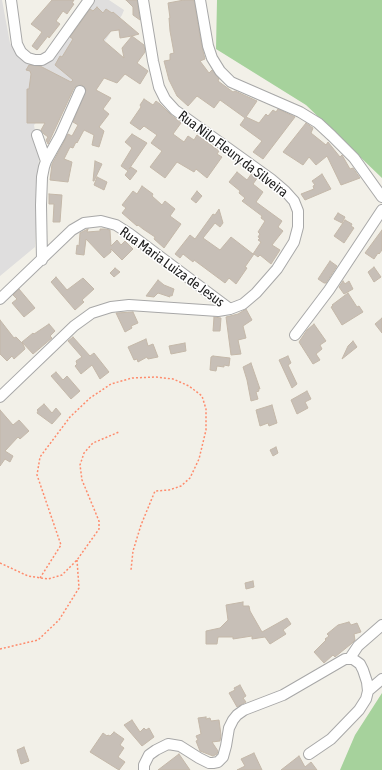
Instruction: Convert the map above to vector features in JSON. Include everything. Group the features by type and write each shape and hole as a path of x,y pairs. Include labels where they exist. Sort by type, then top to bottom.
{"street":[{"path":"11,0 17,44 21,52 28,58 35,60 42,60 49,56 89,0"},
{"name":"Rua Nilo Fleury da Silveira","path":"0,397 74,326 92,314 111,307 129,305 204,311 230,309 242,304 256,293 277,269 294,242 298,227 298,211 294,201 276,183 175,110 165,99 159,87 143,0"},
{"path":"200,0 208,46 212,58 220,71 232,82 300,112 318,123 354,158 382,197"},
{"path":"42,260 42,177 46,161 60,136 80,92"},
{"path":"38,135 46,161"},
{"path":"295,335 329,290 382,210"},
{"name":"Rua Maria Luiza de Jesus","path":"0,299 72,230 84,223 101,221 116,225 130,234 230,309"},
{"path":"350,658 358,646 382,625"},
{"path":"144,770 146,759 149,755 168,744 180,746 199,758 209,762 218,762 223,757 228,728 237,715 244,710 283,695 345,659 350,658 357,661 360,664 367,682 368,691 366,699 346,724 331,739 308,754"},
{"path":"368,691 382,679"}],"path":[{"path":"40,578 61,545 37,475 40,457 70,417 90,398 111,384 132,378 173,378 189,386 202,396 206,409 206,430 199,458 190,478 181,486 168,490 155,491 141,525 133,551 131,570"},
{"path":"0,563 28,576 48,579 62,575 77,560 99,529 99,521 82,480 80,465 84,453 93,443 119,432"},
{"path":"0,649 38,640 59,620 79,588 77,560"}],"shaded area":[{"path":"0,0 2,0 10,43 18,56 34,64 49,60 94,0 109,0 124,10 97,53 75,80 34,125 39,155 35,247 0,276"}],"green space":[{"path":"217,0 382,0 382,178 306,105 216,49"},
{"path":"382,693 382,770 340,770 355,735"}],"building":[{"path":"52,0 74,0 72,3 74,4 67,14 63,11 56,21 60,24 37,50 32,46 42,32 31,24"},
{"path":"126,0 137,0 140,20 133,15 133,7"},
{"path":"194,0 205,59 200,61 209,73 212,70 219,79 218,81 233,92 235,91 257,101 246,117 259,123 266,114 268,116 273,110 276,112 278,109 295,117 263,159 253,152 262,141 240,125 245,118 220,100 214,108 197,96 188,106 177,96 169,80 164,61 170,60 170,54 174,53 170,31 168,3"},
{"path":"97,7 103,13 106,9 112,13 113,12 139,34 132,36 144,45 145,52 137,63 148,71 140,84 125,74 117,83 104,78 96,90 111,98 103,109 109,114 99,127 104,131 99,147 92,145 94,135 84,130 73,148 70,147 64,159 72,162 68,182 50,180 52,164 68,134 72,136 78,125 73,122 86,90 82,85 74,88 48,144 46,140 48,137 41,130 45,123 27,123 27,89 29,89 31,74 30,71 26,70 29,65 40,66 71,82 73,80 55,65 60,56 62,57 73,39 70,37 90,9 93,11","holes":["119,30 120,38 132,36 122,48 124,58 103,40 111,31"]},
{"path":"144,99 153,105 156,101 181,123 173,134 184,142 188,136 194,140 197,135 219,151 217,154 222,157 207,178 196,169 194,172 177,162 165,178 150,167 162,151 151,143 157,135 144,126 140,130 130,123 141,107 140,105"},
{"path":"306,123 313,128 311,133 326,145 328,142 340,157 342,155 350,169 353,168 360,178 341,185 327,156 316,165 309,157 303,165 283,152"},
{"path":"132,134 147,143 129,169 131,167 137,171 130,180 125,175 128,171 121,166 132,148 125,142"},
{"path":"95,161 102,164 93,181"},
{"path":"237,172 247,180 252,173 258,177 253,184 263,192 256,202 282,221 278,227 283,231 272,245 280,250 271,264 260,255 258,257 254,254 245,267 247,268 236,284 229,278 225,283 194,260 193,262 183,254 180,258 175,254 190,235 195,239 213,214 215,215 219,209 223,223 220,227 215,223 203,238 220,250 231,237 253,254 261,242 258,240 260,238 258,237 260,234 258,232 265,221 261,218 262,216 242,201 245,198 239,193 240,191 229,182"},
{"path":"322,174 331,189 305,200 301,194 314,189 313,186 315,185 312,181"},
{"path":"97,177 107,182 104,190 94,185"},
{"path":"142,186 153,194 152,196 162,205 165,201 175,209 170,216 181,224 164,248 154,239 155,237 138,225 137,226 122,213 126,208 122,205 133,191 137,194"},
{"path":"197,191 202,196 196,203 191,199"},
{"path":"49,194 62,195 60,222 53,222 54,204 49,204"},
{"path":"338,213 345,217 342,223 334,219"},
{"path":"345,220 352,224 351,226 354,228 344,243 334,236"},
{"path":"88,229 87,232 100,231 100,229 110,230 111,246 117,240 121,245 125,241 133,249 122,260 111,249 111,252 104,258 86,239 84,255 76,254 77,245 79,246 80,233"},
{"path":"382,230 382,250 374,259 365,253"},
{"path":"330,261 337,266 326,283 324,283 318,279"},
{"path":"374,267 381,277 374,282 368,272"},
{"path":"115,268 120,272 114,277 110,273"},
{"path":"56,277 67,290 83,278 94,289 82,300 84,302 75,310 51,282"},
{"path":"158,280 164,285 174,289 172,296 170,295 170,297 158,293 154,297 146,296"},
{"path":"343,281 345,284 349,281 353,289 344,294 339,287"},
{"path":"19,289 35,308 24,317 12,303 17,299 13,295"},
{"path":"348,293 357,307 359,306 363,312 342,325 331,307"},
{"path":"246,309 252,320 243,326 246,338 238,340 241,354 231,355 226,317 238,314"},
{"path":"133,312 138,323 131,326 132,328 125,332 116,313"},
{"path":"214,317 221,318 220,331 213,331"},
{"path":"382,318 382,333 375,324"},
{"path":"0,320 14,338 16,337 23,344 25,349 14,359 12,356 7,361 0,354"},
{"path":"49,324 55,331 50,336 52,338 33,354 22,342 33,333 34,334"},
{"path":"314,324 326,341 320,345 322,349 316,354 320,360 313,364 299,342 307,330"},
{"path":"73,337 90,356 94,353 109,372 100,379 92,365 81,374 75,366 77,364 76,361 82,357 68,341"},
{"path":"146,339 148,346 153,344 158,357 148,359 147,357 138,362 137,359 134,360 128,347"},
{"path":"353,341 357,347 342,359 348,346"},
{"path":"185,343 186,351 171,354 169,346"},
{"path":"288,356 291,363 288,365 297,384 292,388 279,360"},
{"path":"211,357 230,358 229,366 217,366 216,371 210,370"},
{"path":"251,363 260,389 256,392 258,399 251,401 243,367"},
{"path":"56,372 63,380 67,376 80,391 71,399 51,376"},
{"path":"307,391 311,399 305,402 308,408 297,414 291,400"},
{"path":"44,404 52,413 56,408 61,414 52,424 37,413 37,410"},
{"path":"272,405 277,423 269,426 268,423 260,426 256,410"},
{"path":"0,410 13,425 19,420 29,431 20,439 18,437 5,451 13,456 10,462 5,459 0,466"},
{"path":"276,447 278,453 273,456 270,450"},
{"path":"253,581 254,587 246,589 245,583"},
{"path":"243,602 243,606 249,606 250,611 262,632 287,618 291,624 283,630 286,634 270,644 265,637 252,639 252,636 233,639 233,637 218,637 217,644 206,644 206,631 220,628 228,620 226,605"},
{"path":"349,622 351,625 357,623 361,632 354,634 355,640 351,644 335,657 333,655 324,663 314,652 329,636 327,634 338,625"},
{"path":"240,685 246,696 243,698 246,702 237,707 229,693"},
{"path":"206,717 206,719 210,718 211,721 219,720 221,735 220,741 212,742 218,751 217,754 213,756 200,751 196,741 198,740 196,736 201,734 198,718"},
{"path":"132,720 140,732 144,728 146,730 149,728 154,737 142,746 124,725"},
{"path":"114,732 124,739 120,745 124,748 118,757 125,762 119,770 90,752 103,733 110,736"},
{"path":"24,747 29,761 21,764 17,750"},
{"path":"254,753 262,770 237,770 245,766 241,759"},
{"path":"179,754 190,770 158,770"},
{"path":"299,756 305,767 311,762 317,770 281,770"}]}
